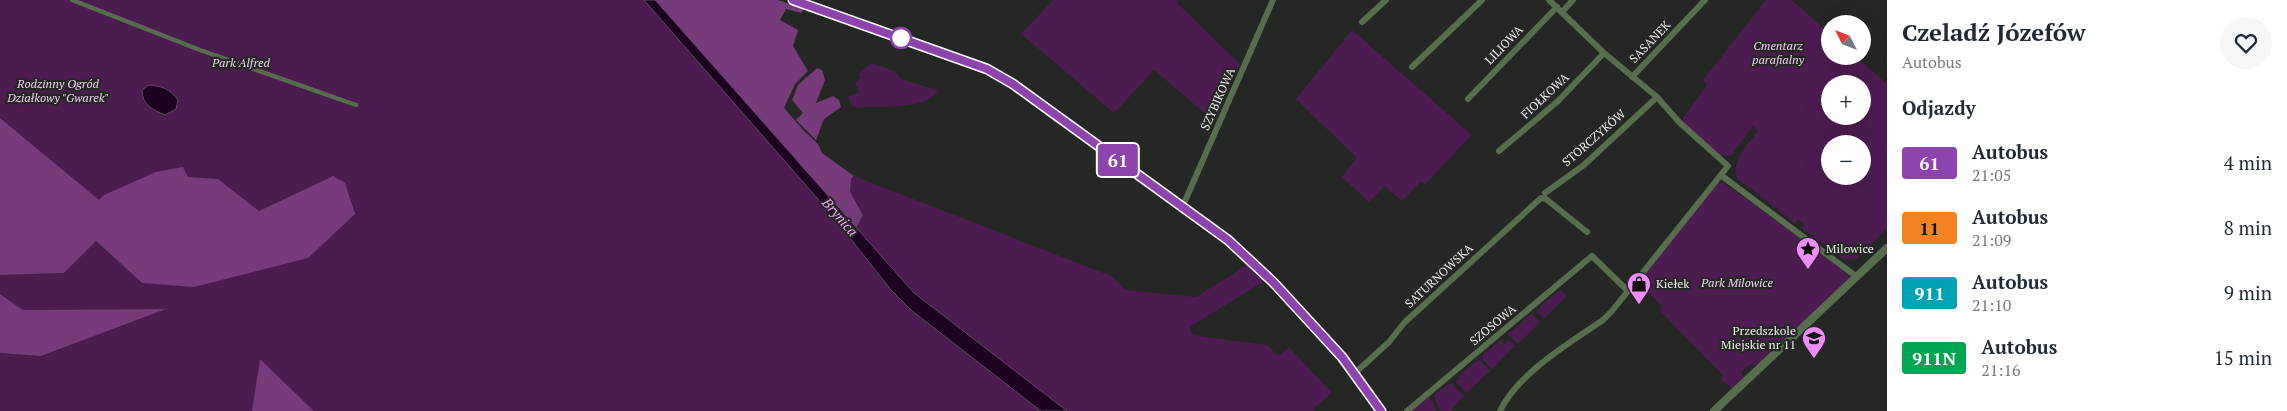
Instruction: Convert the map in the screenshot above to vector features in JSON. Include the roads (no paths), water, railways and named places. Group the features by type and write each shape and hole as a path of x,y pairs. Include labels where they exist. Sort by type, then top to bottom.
{"street":[{"path":"72,0 200,50 356,106"},
{"path":"793,0 987,69 1013,84 1228,240 1263,272 1355,373 1381,411"},
{"name":"SZYBIKOWA","path":"1181,205 1186,198 1272,0"},
{"path":"1362,22 1386,0"},
{"path":"1412,67 1482,0"},
{"path":"1500,411 1513,392 1533,371 1603,320 1722,176 1728,166 1679,122 1657,97 1604,54 1549,0"},
{"name":"LILIOWA","path":"1468,99 1560,9 1573,0"},
{"name":"SASANEK","path":"1632,77 1705,0"},
{"name":"FIOŁKOWA","path":"1499,151 1558,101 1604,54"},
{"name":"STORCZYKÓW","path":"1543,195 1584,165 1657,97"},
{"path":"1722,176 1857,277"},
{"path":"1543,195 1587,232"},
{"name":"SATURNOWSKA","path":"1355,373 1389,342 1404,323 1543,195"},
{"path":"1714,411 1887,248"},
{"name":"SZOSOWA","path":"1407,411 1592,256 1628,291"}],"water":[{"name":"Brynica","path":"644,0 655,0 914,293 1067,411 1041,411 911,310 892,291 831,214"},
{"path":"149,85 162,87 172,93 178,100 176,109 165,115 149,106 144,100 142,90"}],"place":[{"name":"Milowice","path":"1808,270"},
{"name":"Kiełek","path":"1639,305"},
{"name":"Przedszkole Miejskie nr 11","path":"1814,359"}],"park label":[{"name":"Cmentarz parafialny","path":"1778,53"},
{"name":"Park Alfred","path":"241,63"},
{"name":"Rodzinny Ogród Działkowy \"Gwarek\"","path":"58,91"},
{"name":"Park Milowice","path":"1737,283"}]}
